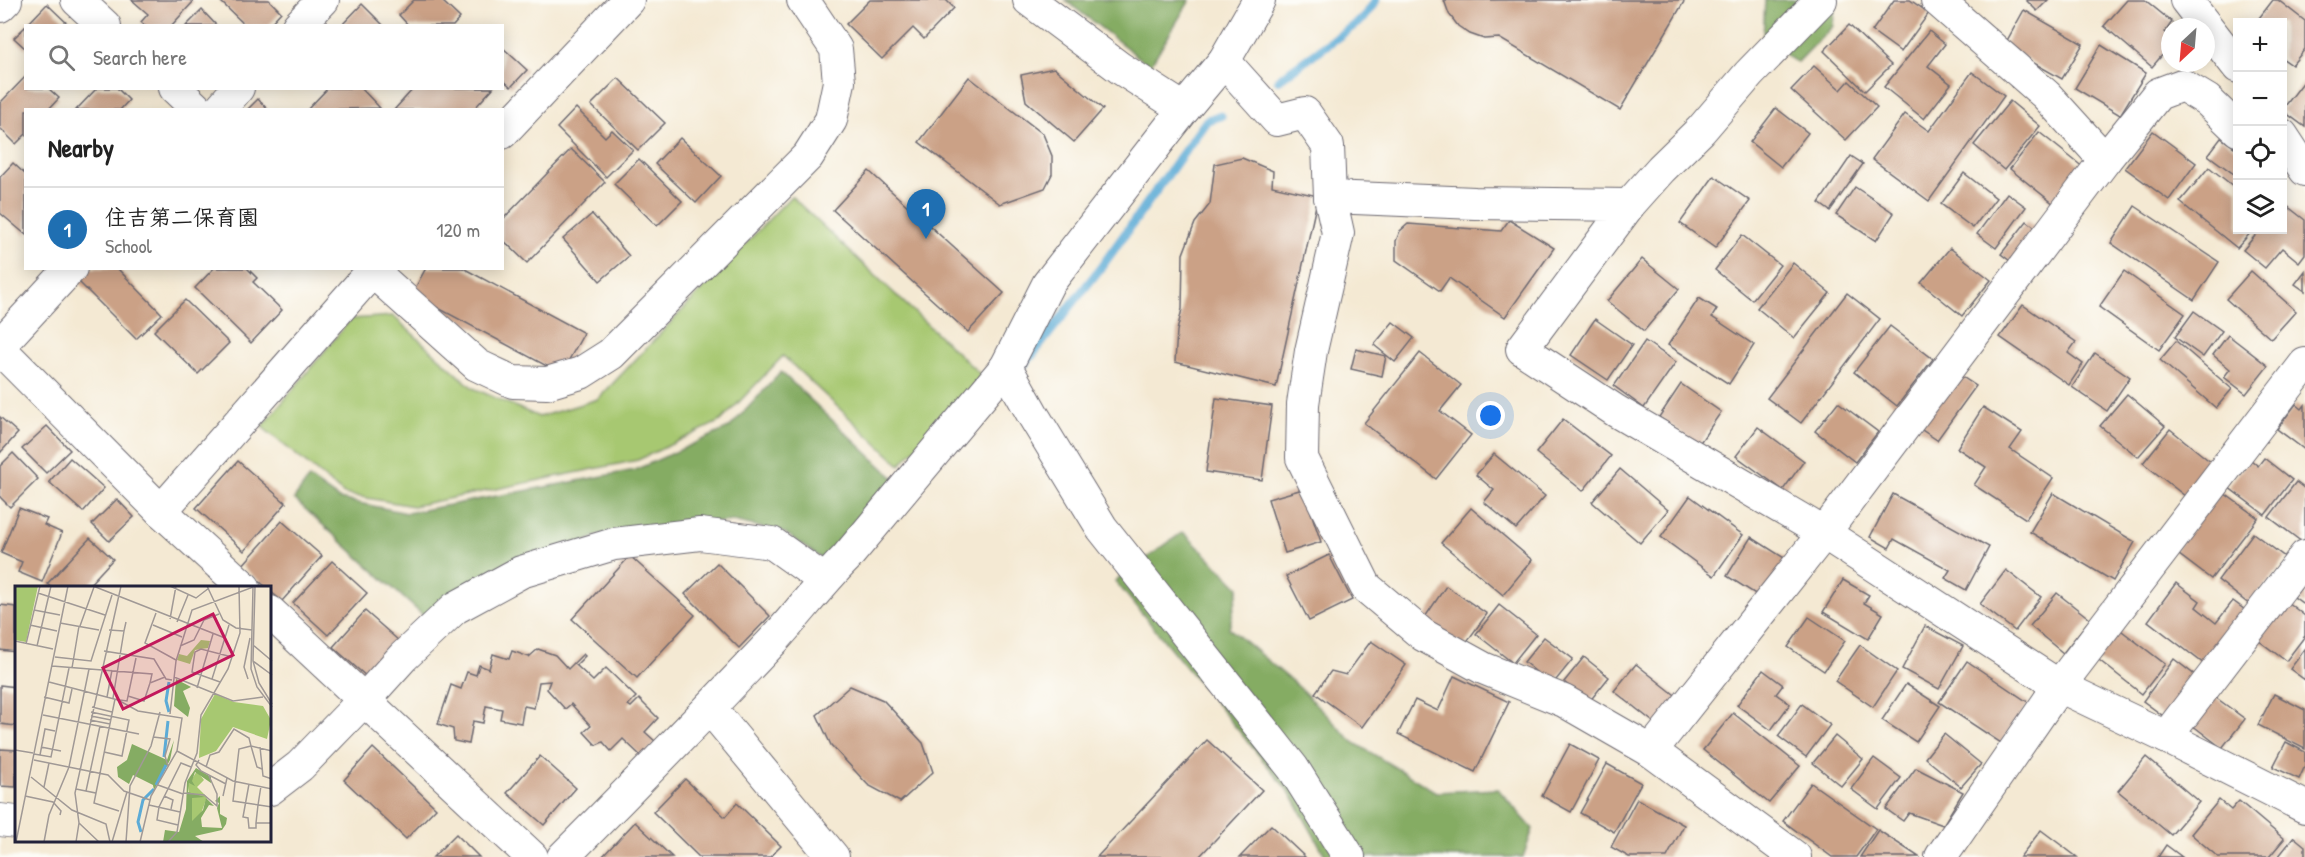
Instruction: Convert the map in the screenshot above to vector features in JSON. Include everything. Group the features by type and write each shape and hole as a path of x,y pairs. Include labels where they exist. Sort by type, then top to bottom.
{"street":[{"path":"0,6 6,0"},
{"path":"77,0 103,24"},
{"path":"300,24 323,0"},
{"path":"504,131 628,0"},
{"path":"373,270 477,365 513,382 547,383 581,373 611,354 808,156 831,120 839,82 836,49 803,0"},
{"path":"1029,0 1120,68 1184,109"},
{"path":"563,857 710,708 780,633 1006,367 1048,284 1224,61 1260,0"},
{"path":"1821,0 1749,74 1701,130 1661,169 1629,205 1522,349 1616,411 1824,533 2059,686 2305,807"},
{"path":"1937,0 2046,95 2105,160"},
{"path":"2186,0 2233,61"},
{"path":"1224,61 1276,120 1305,113 1328,146 1330,197 1338,233 1306,383 1303,404 1302,458 1366,587 1423,635 1483,668 1564,701 1651,751 1795,857"},
{"path":"1651,751 1824,533 2105,160 2158,94 2182,85 2207,100 2234,126"},
{"path":"177,90 196,108"},
{"path":"221,108 236,90"},
{"path":"2287,141 2305,170"},
{"path":"2287,167 2305,178"},
{"path":"1330,197 1475,203 1629,205"},
{"path":"69,270 0,347 161,511 242,586"},
{"path":"161,511 371,270"},
{"path":"1941,857 2059,686 2305,364"},
{"path":"1006,367 1032,415 1102,528 1293,768 1348,857"},
{"path":"272,787 300,766 403,657 455,609 521,572 614,544 700,534 772,543 824,580"},
{"path":"2166,737 2305,556"},
{"path":"272,614 532,857"},
{"path":"710,708 833,857"},
{"path":"0,820 15,822"}],"green space":[{"path":"1065,0 1190,0 1150,66"},
{"path":"1765,0 1835,0 1833,26 1797,63 1763,39"},
{"path":"791,196 983,377 900,465 783,356 721,421 638,460 413,506 344,494 262,427 351,319 393,316 473,388 539,417 598,399"},
{"path":"781,372 896,480 824,560 785,533 733,521 599,535 426,618 294,499 309,478 339,499 407,513 635,470 729,428"},
{"path":"1183,532 1239,587 1229,628 1300,688 1353,742 1436,792 1498,789 1533,829 1523,857 1326,857 1290,793 1115,581"}],"building":[{"path":"132,0 191,0 193,2 173,24 143,24 141,22 148,14"},
{"path":"219,0 269,0 281,12 270,24 244,24"},
{"path":"414,0 441,0 460,18 455,24 407,24 399,15"},
{"path":"870,0 946,0 954,8 924,39 913,28 882,59 846,24"},
{"path":"1444,0 1685,0 1620,110 1499,38 1484,39 1470,34 1458,26 1449,14"},
{"path":"1894,0 1910,0 1929,13 1901,52 1872,31"},
{"path":"2026,0 2048,0 2037,11"},
{"path":"2127,0 2145,0 2167,18 2161,18 2161,56 2152,67 2104,26"},
{"path":"2273,0 2278,0 2305,21 2305,49 2292,65 2287,62 2287,18 2259,18"},
{"path":"47,4 68,24 28,24"},
{"path":"362,4 382,24 343,24"},
{"path":"202,10 215,24 188,24"},
{"path":"2024,10 2083,44 2062,79 2004,46"},
{"path":"1849,25 1891,65 1865,91 1824,51"},
{"path":"24,28 24,47 14,38"},
{"path":"1929,31 1945,44 1928,66 1951,84 1924,119 1884,87"},
{"path":"2101,45 2146,73 2120,115 2075,88"},
{"path":"504,49 527,70 511,87 504,81"},
{"path":"1814,66 1841,90 1849,81 1877,107 1846,140 1791,90"},
{"path":"1054,68 1103,109 1074,142 1026,101 1021,75"},
{"path":"1972,72 2004,96 1929,201 1872,159 1905,114 1929,131"},
{"path":"969,77 1043,134 1052,156 1052,174 1045,188 1000,204 919,142"},
{"path":"24,78 24,90 50,90 59,98 50,108 24,108 24,136 16,144 0,128 0,103"},
{"path":"618,78 665,123 638,150 591,105"},
{"path":"2305,80 2305,127 2287,114 2287,103"},
{"path":"95,90 119,90 129,100 122,108 78,108"},
{"path":"326,90 363,90 380,108 309,108"},
{"path":"412,90 491,90 475,108 396,108"},
{"path":"258,99 266,108 249,108"},
{"path":"2010,101 2040,126 2004,170 1974,145"},
{"path":"576,108 605,137 612,130 633,150 606,177 557,128"},
{"path":"1776,108 1808,133 1781,167 1750,142"},
{"path":"2153,131 2196,163 2169,200 2125,168"},
{"path":"2039,132 2089,172 2059,208 2010,169"},
{"path":"680,138 721,176 696,203 655,164"},
{"path":"2221,138 2233,146 2233,173 2208,155"},
{"path":"571,149 605,182 527,263 504,241 504,218"},
{"path":"1851,156 1863,164 1830,211 1819,203"},
{"path":"1242,158 1273,171 1272,186 1318,196 1276,387 1175,362 1177,331 1182,309 1183,254 1195,223 1210,204 1215,164"},
{"path":"639,159 682,201 657,226 614,184"},
{"path":"13,163 24,173 24,233 0,213 0,177"},
{"path":"2209,167 2233,186 2233,234 2249,234 2237,248 2180,202"},
{"path":"869,171 1004,293 968,332 833,210"},
{"path":"1964,173 1996,198 1973,228 1941,204"},
{"path":"1714,176 1750,201 1715,248 1680,223"},
{"path":"1855,187 1894,213 1876,241 1836,215"},
{"path":"2007,193 2026,207 1996,248 1977,234"},
{"path":"2135,206 2219,262 2194,300 2111,243"},
{"path":"2287,206 2305,220 2305,254 2299,262 2282,248 2265,268 2243,250 2257,234 2287,234"},
{"path":"592,214 629,256 600,281 563,239"},
{"path":"1509,220 1554,248 1505,317 1449,278 1440,291 1396,260 1396,241 1400,231 1408,224 1501,231"},
{"path":"2027,221 2044,234 2018,267 2001,254"},
{"path":"1742,235 1780,265 1752,300 1715,270"},
{"path":"1950,248 1991,280 1962,316 1921,283"},
{"path":"1642,259 1679,289 1644,331 1607,301"},
{"path":"1793,263 1830,293 1794,338 1757,308"},
{"path":"86,270 119,270 162,314 136,339 77,280"},
{"path":"212,270 249,270 257,278 253,282 282,310 251,343 195,288"},
{"path":"425,270 467,270 584,333 566,365 556,371 412,294"},
{"path":"2124,271 2185,314 2159,350 2099,307"},
{"path":"2251,271 2296,311 2271,339 2226,299"},
{"path":"2305,271 2305,291 2295,284"},
{"path":"1847,293 1880,319 1801,423 1767,398"},
{"path":"1699,298 1717,309 1712,317 1754,345 1729,384 1668,345"},
{"path":"185,300 229,343 198,374 154,331"},
{"path":"2023,305 2076,342 2068,353 2083,364 2069,385 2000,337"},
{"path":"2194,311 2222,331 2203,357 2175,337"},
{"path":"1595,319 1632,345 1608,380 1571,355"},
{"path":"1393,322 1414,338 1395,362 1374,345"},
{"path":"1890,326 1933,359 1897,406 1854,372"},
{"path":"2228,335 2268,366 2246,394 2224,377 2230,369 2213,355"},
{"path":"1645,341 1676,362 1644,408 1614,386"},
{"path":"2176,341 2232,389 2216,408 2160,360"},
{"path":"1356,349 1386,356 1382,376 1351,369"},
{"path":"1420,353 1461,385 1440,411 1471,435 1436,479 1364,423"},
{"path":"2095,353 2130,377 2107,411 2072,387"},
{"path":"1958,374 1976,386 1937,440 1919,428"},
{"path":"1681,384 1721,412 1699,444 1659,417"},
{"path":"2127,394 2165,426 2138,457 2100,426"},
{"path":"1216,398 1272,406 1262,480 1206,472"},
{"path":"1838,402 1878,432 1855,462 1815,431"},
{"path":"2296,404 2302,409 2305,405 2305,450 2277,429"},
{"path":"1983,407 2022,432 2010,449 2053,478 2026,519 1974,485 1986,467 1957,448"},
{"path":"0,417 18,433 0,453"},
{"path":"1563,419 1611,456 1583,491 1536,453"},
{"path":"47,426 70,450 46,473 22,449"},
{"path":"1758,427 1804,461 1783,490 1736,456"},
{"path":"2170,429 2212,463 2185,496 2143,463"},
{"path":"13,453 38,479 10,507 0,497 0,466"},
{"path":"1494,454 1545,496 1516,529 1484,502 1494,490 1476,475"},
{"path":"70,458 104,488 83,512 49,482"},
{"path":"2264,458 2292,480 2265,515 2228,487 2250,459 2258,466"},
{"path":"238,461 286,503 244,551 196,508"},
{"path":"1620,469 1668,510 1640,543 1592,502"},
{"path":"2296,482 2305,489 2305,539 2302,542 2269,517"},
{"path":"1303,489 1321,542 1285,553 1268,499"},
{"path":"2221,491 2258,518 2211,579 2174,551"},
{"path":"2053,493 2135,542 2113,581 2030,532"},
{"path":"1893,494 1989,547 1966,590 1945,578 1950,570 1894,539 1889,548 1870,537"},
{"path":"1690,496 1743,535 1714,576 1661,537"},
{"path":"117,499 134,517 109,541 92,524"},
{"path":"19,508 47,519 44,525 62,533 42,582 18,572 22,562 1,553"},
{"path":"1471,508 1532,560 1503,595 1441,543"},
{"path":"282,521 322,556 282,601 272,593 272,586 265,586 242,566"},
{"path":"2253,533 2286,558 2250,605 2218,580"},
{"path":"1751,537 1792,563 1768,602 1727,576"},
{"path":"90,538 113,559 88,586 50,586 47,584"},
{"path":"1329,555 1352,600 1309,621 1286,576"},
{"path":"630,556 695,615 637,678 572,619"},
{"path":"332,561 367,593 328,635 293,603"},
{"path":"717,563 770,616 739,648 685,594"},
{"path":"2006,570 2041,597 2015,631 1980,604"},
{"path":"1843,580 1869,595 1864,603 1883,614 1868,639 1823,612"},
{"path":"2305,582 2305,605 2294,597"},
{"path":"2176,583 2200,601 2196,607 2216,623 2233,601 2249,613 2208,667 2148,621"},
{"path":"1446,586 1487,614 1463,647 1423,620"},
{"path":"2057,593 2090,619 2063,653 2030,626"},
{"path":"2287,602 2305,616 2305,636 2286,661 2258,640"},
{"path":"0,605 15,607 15,652 0,650"},
{"path":"1499,605 1536,634 1513,663 1476,634"},
{"path":"365,611 399,641 367,677 333,647"},
{"path":"1809,617 1845,641 1824,671 1788,647"},
{"path":"1925,626 1963,646 1939,689 1902,669"},
{"path":"2118,628 2165,664 2142,694 2095,657"},
{"path":"1544,637 1573,659 1552,685 1524,662"},
{"path":"1371,641 1406,665 1362,727 1315,693 1331,671 1346,675"},
{"path":"1860,645 1897,671 1873,707 1835,681"},
{"path":"538,649 555,655 568,669 583,654 585,656 576,665 593,681 606,668 636,697 628,705 631,707 639,699 658,718 645,732 656,742 642,757 623,739 611,751 603,742 596,745 584,732 591,726 571,704 565,709 547,689 550,681 539,682 534,708 524,706 521,723 500,719 502,709 486,706 483,723 473,721 469,744 454,741 453,729 438,724 451,685 461,689 467,672 476,675 479,665 489,669 493,654 509,659 512,651 529,657"},
{"path":"2305,649 2305,680 2290,669"},
{"path":"1584,657 1609,677 1589,702 1564,682"},
{"path":"2174,659 2196,676 2166,718 2143,701"},
{"path":"1967,661 2029,703 2001,743 1939,702"},
{"path":"1636,664 1679,698 1657,725 1614,691"},
{"path":"1763,670 1783,685 1776,694 1790,704 1771,730 1737,705"},
{"path":"1454,676 1509,702 1475,772 1398,734 1415,700 1438,711"},
{"path":"1906,684 1940,706 1916,742 1882,720"},
{"path":"0,685 15,687 15,726 0,724"},
{"path":"850,686 883,700 923,743 933,772 900,802 868,785 831,745 817,715"},
{"path":"2274,694 2305,710 2305,749 2258,725"},
{"path":"2215,697 2245,719 2222,748 2192,725"},
{"path":"1802,704 1830,725 1806,757 1778,736"},
{"path":"1733,713 1800,766 1769,803 1703,750"},
{"path":"1944,734 1981,764 1961,787 1925,758"},
{"path":"1835,736 1863,759 1841,786 1813,763"},
{"path":"1207,740 1262,790 1199,857 1097,857"},
{"path":"2286,742 2305,752 2305,766 2299,779 2273,767"},
{"path":"1570,744 1599,760 1571,812 1542,796"},
{"path":"373,748 436,808 406,839 344,780"},
{"path":"0,749 15,750 15,787 0,786"},
{"path":"540,756 576,788 544,825 507,793"},
{"path":"2146,757 2199,802 2171,835 2118,791"},
{"path":"1874,758 1901,778 1878,809 1851,789"},
{"path":"1607,764 1641,783 1614,832 1580,813"},
{"path":"1916,768 1963,792 1943,825 1909,813 1903,821 1886,809"},
{"path":"685,779 725,817 737,803 781,846 770,857 699,857 653,812"},
{"path":"1811,783 1876,829 1856,857 1832,857 1783,821"},
{"path":"1637,799 1684,825 1667,857 1629,857 1611,847"},
{"path":"2219,800 2231,810 2239,801 2284,839 2269,857 2218,857 2191,834"},
{"path":"635,822 672,857 602,857"},
{"path":"1271,825 1305,857 1240,857"},
{"path":"1878,830 1919,857 1860,857"},
{"path":"2041,830 2077,857 2020,857"},
{"path":"456,834 479,857 433,857"},
{"path":"2294,837 2305,846 2305,857 2278,857"},
{"path":"2166,845 2182,857 2158,857"}],"waterway":[{"path":"1278,80 1364,18 1376,0"},
{"path":"1026,363 1102,266 1207,120 1221,116"}],"place":[{"name":"住吉第二保育園","path":"926,239"}]}
